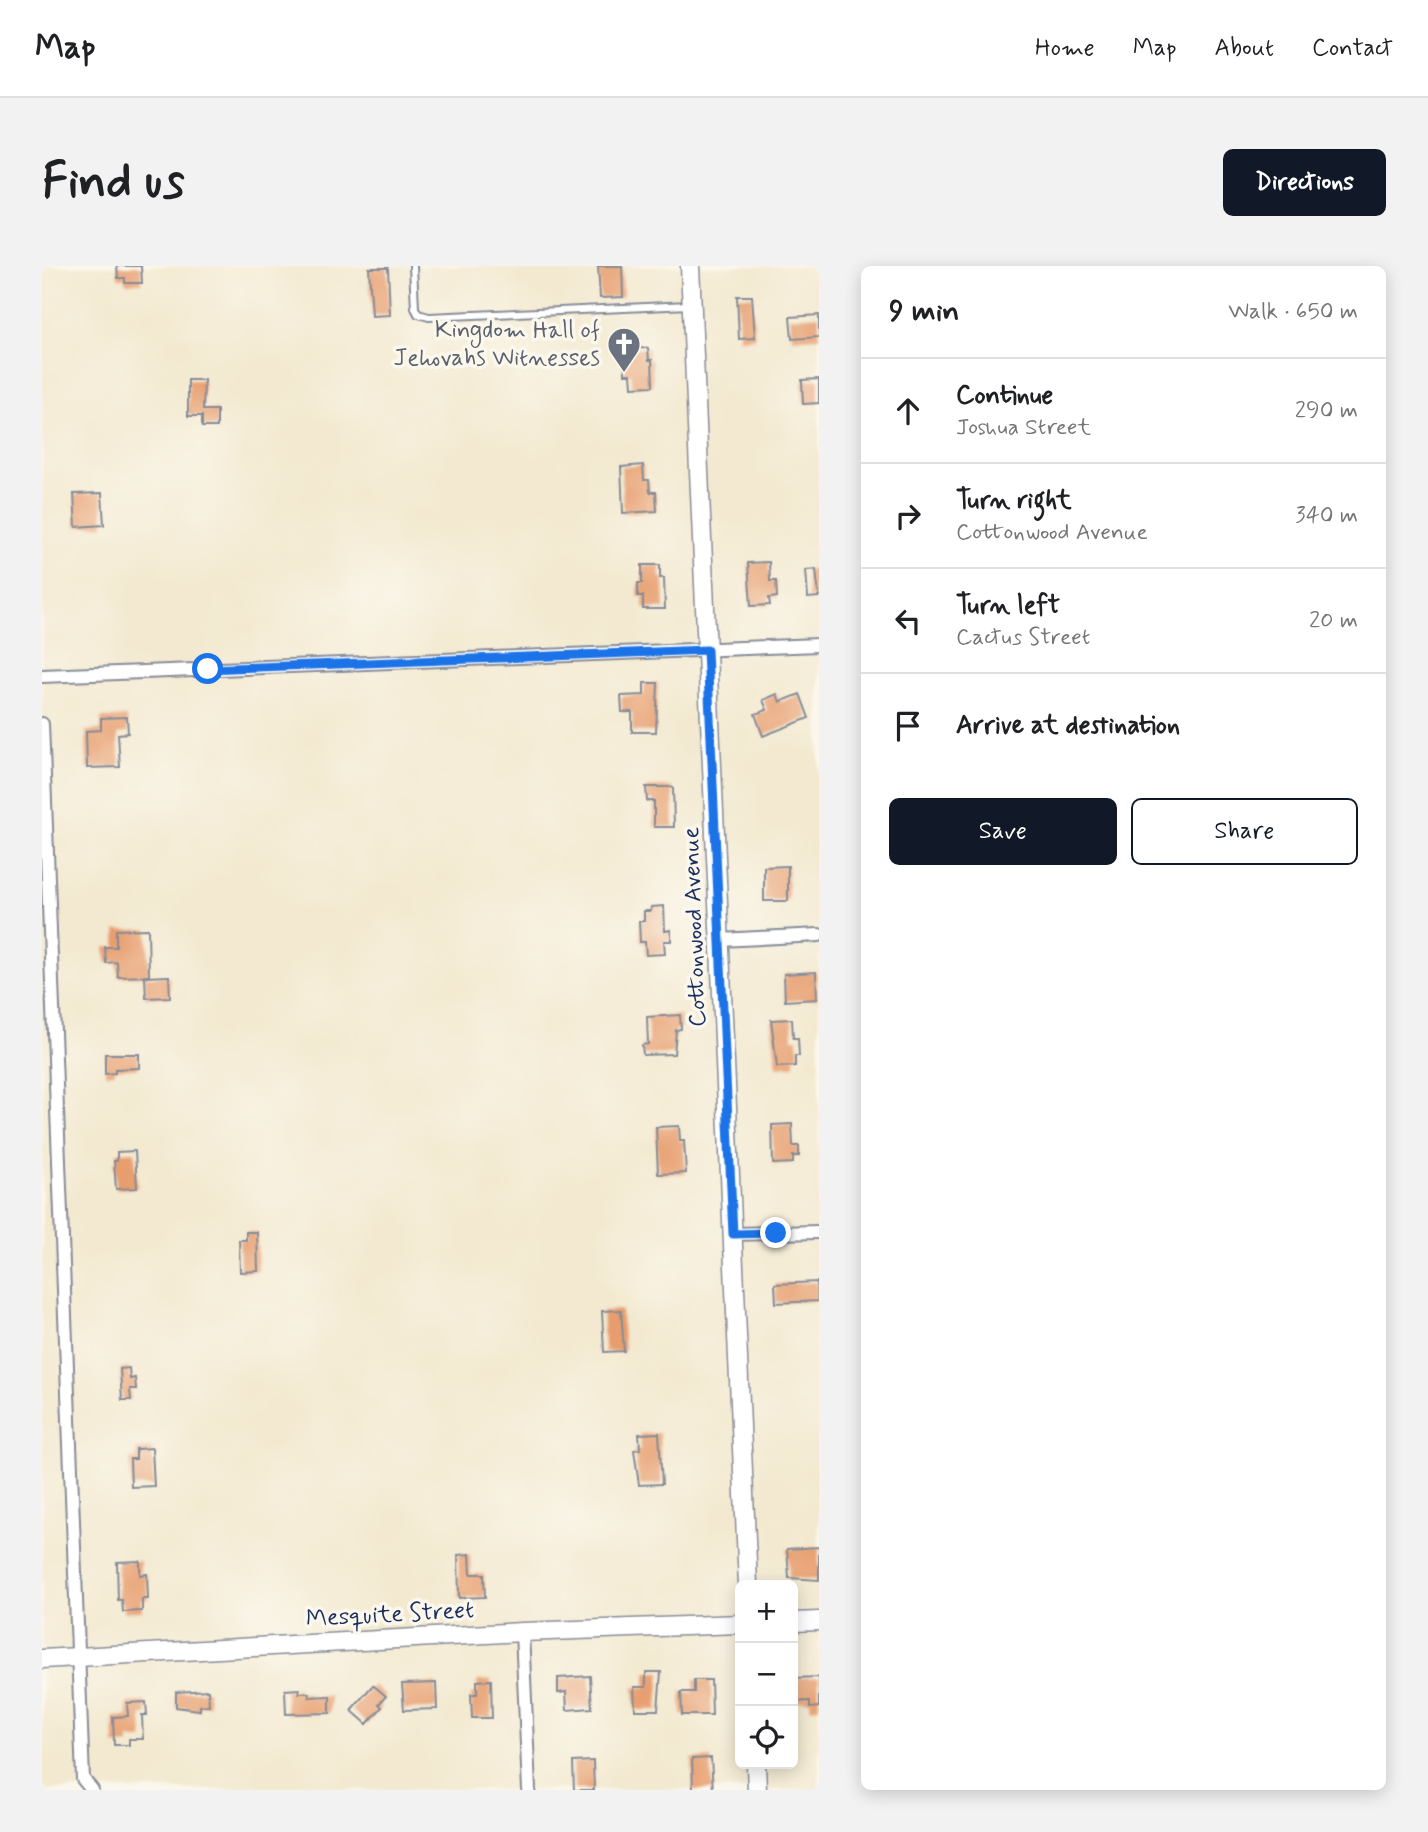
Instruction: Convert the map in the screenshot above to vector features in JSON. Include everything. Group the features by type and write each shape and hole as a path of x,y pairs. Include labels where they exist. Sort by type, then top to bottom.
{"street":[{"name":"Cottonwood Avenue","path":"690,266 748,1580"},
{"path":"42,676 819,645"},
{"path":"42,724 83,1779 92,1790"},
{"path":"720,940 819,935"},
{"path":"733,1234 819,1232"},
{"path":"798,1622 819,1621"},
{"name":"Mesquite Street","path":"42,1659 522,1632 735,1624"},
{"path":"522,1632 529,1790"},
{"path":"756,1769 757,1790"}],"lane":[{"path":"413,266 415,308 418,314 429,317 692,305"}],"building":[{"path":"117,266 141,266 142,283 125,283 125,278 118,278"},
{"path":"598,266 622,266 623,297 600,298"},
{"path":"369,268 388,268 390,315 372,316"},
{"path":"737,296 752,296 755,338 739,339"},
{"path":"819,315 819,337 792,339 790,317"},
{"path":"648,348 649,360 652,360 653,386 632,387 631,374 625,374 624,349"},
{"path":"819,379 819,403 803,404 802,380"},
{"path":"188,380 204,380 203,410 217,410 217,427 202,427 202,416 188,416"},
{"path":"643,465 644,480 649,480 650,492 656,492 657,511 623,513 621,467"},
{"path":"102,493 104,525 76,527 74,494"},
{"path":"769,562 770,581 776,581 777,597 769,598 770,605 751,606 748,563"},
{"path":"642,565 660,565 660,578 664,578 665,609 643,609 643,596 638,596 638,583 642,583"},
{"path":"816,569 819,597 808,598 806,570"},
{"path":"644,683 658,683 656,732 632,732 632,712 622,712 621,696 644,695"},
{"path":"777,694 780,702 800,694 809,718 763,736 755,714 767,710 763,700"},
{"path":"127,717 128,733 118,734 120,767 87,768 86,731 101,730 101,718"},
{"path":"646,787 673,787 674,827 654,827 654,801 647,801"},
{"path":"788,866 788,901 764,901 764,867"},
{"path":"664,906 665,931 671,930 671,941 664,941 665,954 646,955 645,942 640,942 639,921 644,921 644,911 651,911 651,907"},
{"path":"148,929 149,976 118,977 117,962 106,963 105,947 116,947 116,930"},
{"path":"816,972 817,999 785,1001 784,974"},
{"path":"169,976 170,997 146,998 145,977"},
{"path":"680,1015 681,1029 676,1030 674,1054 643,1055 642,1045 648,1044 647,1017"},
{"path":"792,1019 793,1038 798,1038 799,1056 795,1056 795,1066 777,1067 771,1020"},
{"path":"105,1054 139,1054 139,1068 115,1069 115,1073 105,1074"},
{"path":"792,1124 793,1146 799,1146 799,1156 793,1156 793,1163 773,1164 772,1125"},
{"path":"679,1126 680,1141 684,1141 686,1173 658,1174 656,1127"},
{"path":"135,1151 137,1188 116,1189 114,1161 117,1161 117,1152"},
{"path":"246,1232 257,1232 258,1271 240,1272 239,1240 246,1240"},
{"path":"817,1282 818,1301 776,1303 775,1284"},
{"path":"621,1310 624,1351 604,1352 602,1311"},
{"path":"129,1368 130,1379 135,1378 136,1389 130,1389 131,1400 122,1400 120,1369"},
{"path":"659,1433 662,1484 639,1485 634,1450 640,1449 639,1434"},
{"path":"152,1448 154,1486 131,1487 130,1459 136,1459 136,1449"},
{"path":"819,1547 819,1580 789,1578 787,1549"},
{"path":"470,1554 471,1574 484,1574 485,1597 459,1598 458,1555"},
{"path":"140,1561 140,1575 147,1574 148,1599 142,1599 142,1611 123,1612 122,1600 118,1600 117,1562"},
{"path":"646,1672 661,1672 658,1710 635,1710 634,1687 646,1687"},
{"path":"590,1676 592,1708 567,1710 566,1692 558,1693 558,1678"},
{"path":"819,1677 819,1707 810,1708 810,1701 798,1702 798,1678"},
{"path":"491,1680 492,1718 472,1718 471,1694 477,1694 477,1681"},
{"path":"694,1680 711,1680 712,1715 682,1715 681,1692 694,1692"},
{"path":"436,1683 437,1709 404,1710 402,1684"},
{"path":"373,1685 386,1696 379,1704 382,1707 367,1724 351,1710"},
{"path":"299,1689 299,1693 309,1693 309,1697 330,1696 330,1713 286,1714 285,1690"},
{"path":"208,1690 209,1705 200,1706 200,1710 176,1707 176,1692"},
{"path":"146,1702 147,1715 142,1715 143,1739 129,1739 129,1745 114,1745 113,1717 128,1716 127,1703"},
{"path":"711,1758 713,1790 693,1790 692,1759"},
{"path":"593,1761 594,1790 574,1790 573,1762"}],"place":[{"name":"Kingdom Hall of Jehovahs Witnesses","path":"624,374"}],"route":[{"path":"208,669 707,650 733,1234 776,1233"}]}
